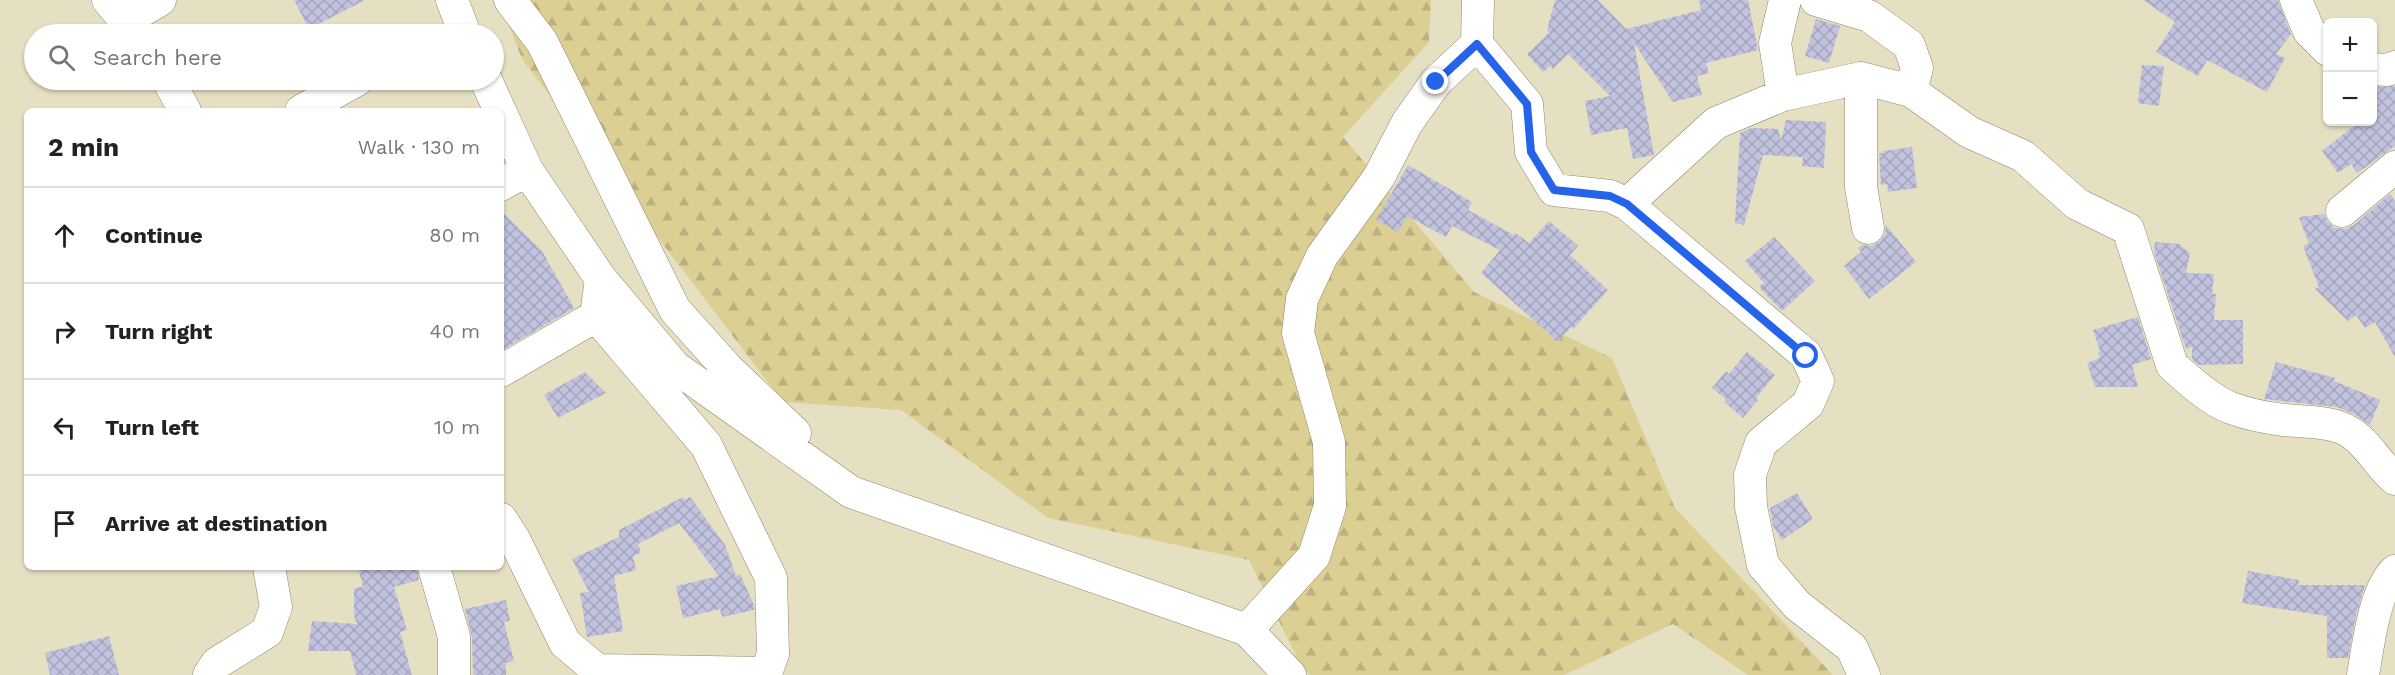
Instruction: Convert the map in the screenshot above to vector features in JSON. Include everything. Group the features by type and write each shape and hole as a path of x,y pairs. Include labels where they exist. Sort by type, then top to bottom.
{"street":[{"path":"124,18 160,0"},
{"path":"452,0 459,24"},
{"path":"510,0 542,42 675,310 728,369 850,492"},
{"path":"1478,0 1477,44 1527,104 1531,152 1554,190 1610,196 1627,204 1806,356 1818,381 1808,404 1761,443 1750,475 1751,507 1763,565 1797,605 1852,648 1864,675"},
{"path":"1783,95 1775,43 1785,0"},
{"path":"1816,0 1869,16 1910,45 1917,68 1911,91"},
{"path":"2296,0 2309,31 2323,45"},
{"path":"1247,630 1314,556 1330,506 1329,442 1298,333 1302,299 1322,256 1379,177 1407,123 1436,82 1477,44"},
{"path":"2377,69 2387,70 2395,67"},
{"path":"1627,204 1716,123 1783,95 1861,78 1911,91 1969,132 2023,156 2077,204 2128,229 2172,365 2187,380 2229,408 2280,420 2338,426 2358,437 2372,451 2383,469 2395,478"},
{"path":"1861,78 1861,187 1868,228"},
{"path":"173,90 183,108"},
{"path":"306,108 339,90"},
{"path":"491,90 499,108"},
{"path":"504,127 514,178 675,367 850,492 1247,630 1290,675"},
{"path":"2342,211 2395,167"},
{"path":"504,524 514,539 564,643 597,670 766,673 774,654 771,578 706,445 596,316 601,279"},
{"path":"504,369 596,316"},
{"path":"209,675 217,663 267,632 276,607 270,570"},
{"path":"435,570 454,637 454,675"},
{"path":"2363,675 2373,616 2389,577 2395,571"}],"green space":[{"path":"499,0 1431,0 1429,42 1343,137 1474,292 1612,358 1675,508 1833,675 1748,675 1673,624 1564,675 1310,675 1302,668 1249,560 1048,518 901,410 783,402 522,59"}],"building":[{"path":"294,0 365,0 319,24 306,24"},
{"path":"1555,0 1598,0 1626,29 1701,10 1699,0 1748,0 1758,50 1706,63 1709,73 1697,76 1702,95 1673,102 1634,43 1654,155 1633,159 1627,128 1591,135 1585,101 1610,96 1568,54 1553,69 1550,66 1543,72 1527,54 1549,33 1547,30"},
{"path":"2143,0 2278,0 2291,34 2276,54 2285,58 2267,92 2207,60 2198,76 2156,52 2175,22"},
{"path":"1816,19 1840,26 1829,63 1805,56"},
{"path":"2142,65 2164,66 2159,106 2138,103"},
{"path":"2395,86 2395,146 2357,173 2351,164 2338,173 2322,151 2354,126 2377,126 2377,87"},
{"path":"1786,120 1826,122 1824,168 1802,166 1803,157 1763,155 1744,225 1735,223 1740,133 1751,128 1778,129 1781,140"},
{"path":"1912,147 1917,188 1888,192 1887,184 1881,185 1879,153"},
{"path":"1408,165 1472,202 1468,210 1514,235 1515,233 1529,243 1549,221 1578,246 1570,255 1608,290 1573,329 1571,327 1558,342 1481,273 1500,250 1452,226 1446,237 1407,216 1398,232 1376,220"},
{"path":"2390,194 2395,201 2395,357 2375,322 2365,328 2356,315 2348,321 2315,289 2319,287 2303,246 2309,244 2299,217 2324,214 2335,228 2346,229 2354,225"},
{"path":"504,214 542,251 574,308 504,349"},
{"path":"1886,225 1916,262 1869,299 1844,266 1861,252 1858,248 1862,245 1872,246 1880,241 1885,235"},
{"path":"1774,237 1815,281 1782,311 1759,287 1764,283 1745,261"},
{"path":"2155,242 2179,244 2190,253 2186,273 2214,274 2212,294 2216,294 2214,320 2243,320 2243,364 2199,365 2192,359 2192,347 2186,349 2154,252"},
{"path":"2138,317 2151,359 2132,365 2138,387 2095,387 2087,363 2100,358 2093,330"},
{"path":"1747,352 1775,375 1743,418 1724,402 1726,399 1712,388 1726,371 1729,374"},
{"path":"2276,362 2335,378 2334,381 2380,400 2370,425 2356,415 2337,407 2264,399"},
{"path":"585,372 606,393 558,418 544,395"},
{"path":"1797,493 1813,519 1782,540 1773,526 1770,508"},
{"path":"683,497 685,500 690,497 725,545 736,576 740,574 754,605 754,610 722,617 720,609 683,618 676,586 719,576 679,523 638,544 641,553 633,556 636,570 614,576 623,631 587,637 580,593 589,592 572,559 619,537 619,530"},
{"path":"359,570 417,570 419,580 394,587 407,630 400,632 412,675 356,675 350,651 308,651 312,621 357,624 354,616 354,588 363,587"},
{"path":"2248,571 2299,580 2298,585 2365,585 2356,615 2348,658 2327,658 2327,616 2242,603"},
{"path":"506,600 510,621 504,622 514,661 506,663 506,675 473,675 472,637 465,609"},
{"path":"109,636 119,675 50,675 45,653"}],"route":[{"path":"1436,82 1477,44 1527,104 1531,152 1554,190 1610,196 1627,204 1806,356"}]}
